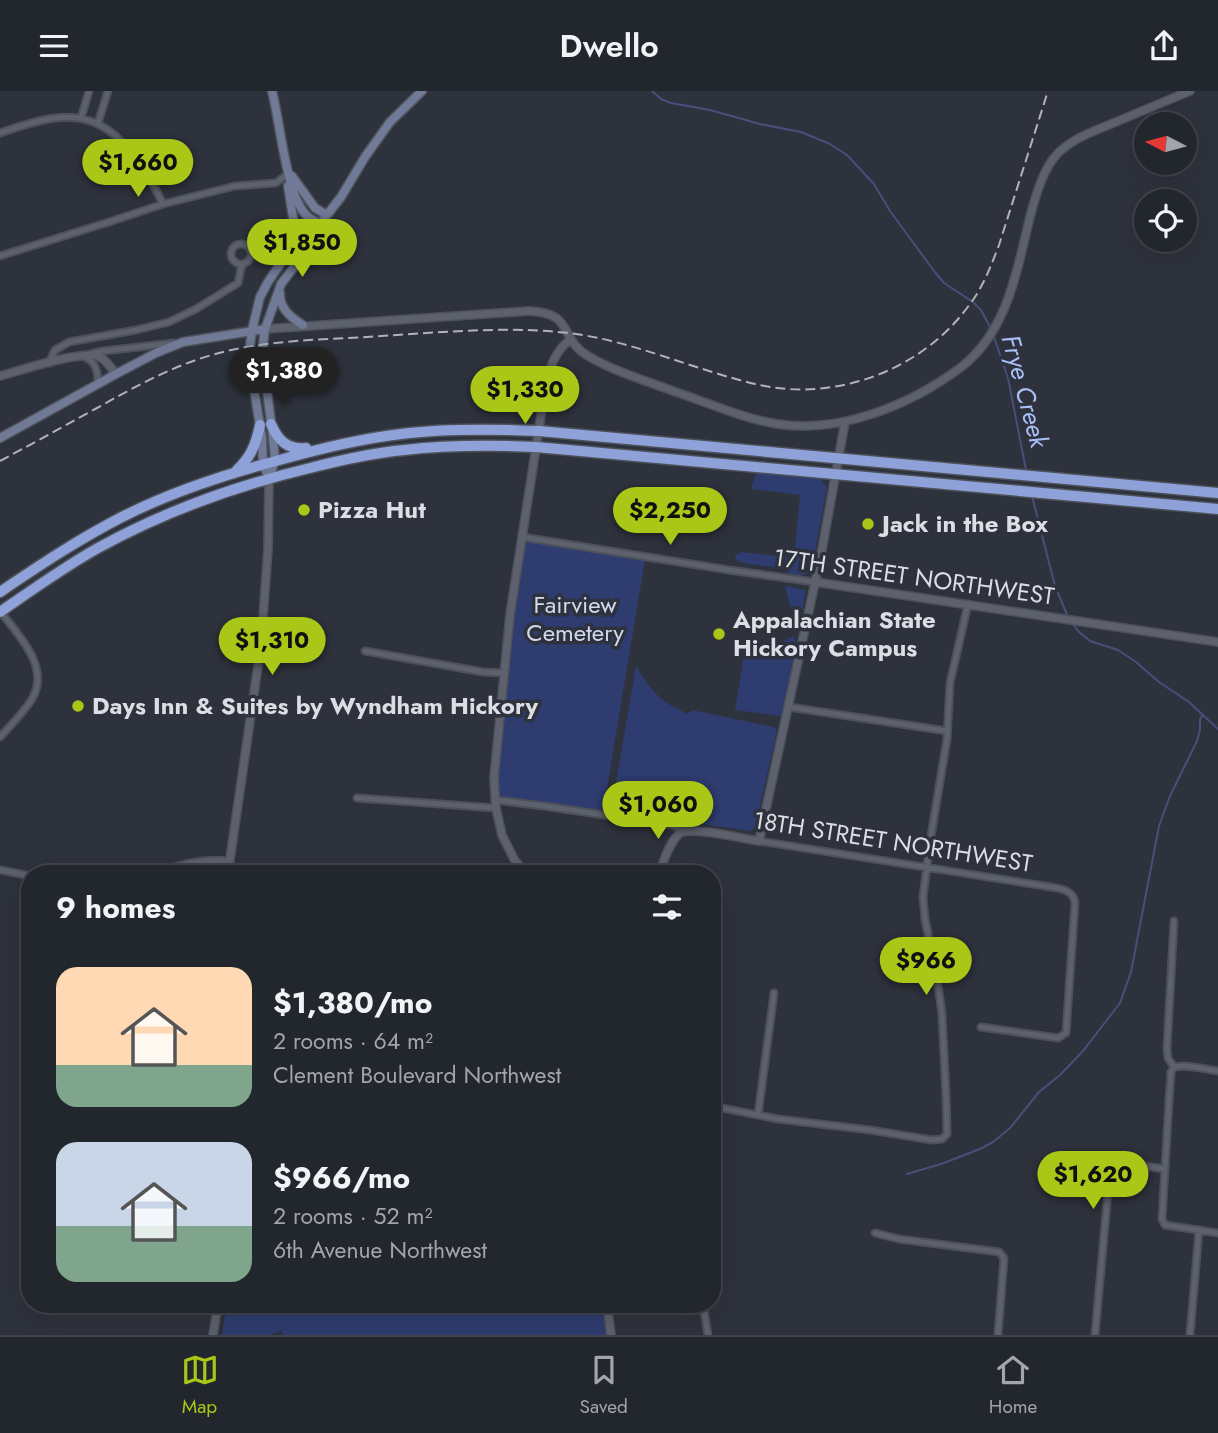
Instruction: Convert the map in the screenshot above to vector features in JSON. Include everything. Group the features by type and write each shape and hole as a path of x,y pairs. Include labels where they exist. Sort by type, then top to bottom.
{"highway":[{"path":"271,424 282,443 290,447 327,447"},
{"path":"235,472 253,451 260,425"},
{"path":"0,592 55,555 124,516 185,489 262,464 327,447 402,433 539,431 1218,493"},
{"path":"0,611 63,569 129,532 198,501 269,478 340,460 401,450 469,445 536,447 1218,509"}],"main road":[{"path":"272,91 292,189 307,216 320,224"},
{"path":"269,478 262,464 260,425 251,371 250,346 260,297 285,257 306,234 320,224 341,197 384,130 422,91"},
{"path":"289,173 315,208 327,215"},
{"path":"289,173 288,190 297,243"},
{"path":"269,478 275,461 263,361 265,329 281,284 314,241 320,224"},
{"path":"281,284 279,298 282,306 303,325"},
{"path":"0,438 98,383 183,342 265,329"}],"street":[{"path":"81,118 89,91"},
{"path":"98,123 108,91"},
{"path":"265,329 537,311 557,317 583,352 600,362 655,384 755,419 792,426 845,422 928,389 964,365 988,339 1010,295 1036,195 1053,159 1074,140 1190,91"},
{"path":"0,133 45,120 81,118 98,123 129,148 151,180 163,204"},
{"path":"0,256 163,204 235,186 276,183 289,173"},
{"path":"49,363 55,350 69,341 151,327 185,315 238,283 243,264"},
{"path":"518,865 499,827 494,778 504,673 512,604 549,371 559,351 571,339"},
{"path":"0,376 103,351 183,342"},
{"path":"77,357 101,358 116,374"},
{"path":"77,357 89,359 93,363 98,383"},
{"path":"257,407 268,402"},
{"path":"759,841 815,582 845,422"},
{"path":"229,865 261,645 268,555 269,478"},
{"name":"17TH STREET NORTHWEST","path":"522,537 1218,642"},
{"path":"721,1108 932,1140 943,1139 947,1134 943,1028 923,887 947,731 950,683 968,604"},
{"path":"0,611 31,654 37,666 38,680 33,697 1,736"},
{"path":"365,651 504,673"},
{"path":"789,707 947,731"},
{"name":"18TH STREET NORTHWEST","path":"357,797 496,804 672,825 684,831 1065,890 1074,899 1066,1033 1058,1038 982,1027"},
{"path":"663,865 675,839 684,831"},
{"path":"179,865 197,860 230,861"},
{"path":"0,870 21,874"},
{"path":"1174,921 1167,1048 1168,1059 1174,1067"},
{"path":"758,1115 774,993"},
{"path":"1174,1067 1218,1071"},
{"path":"1174,1067 1170,1082 1162,1219 1165,1225 1218,1233"},
{"path":"1096,1335 1111,1168 1118,1162 1165,1169"},
{"path":"1190,1335 1199,1230"},
{"path":"875,1233 1002,1254 1004,1258 998,1335"},
{"path":"213,1335 217,1313"},
{"path":"608,1313 611,1335"},
{"path":"704,1313 708,1335"}],"green space":[{"path":"756,472 821,479 827,488 812,568 807,573 789,574 785,569 735,560 736,555 742,552 794,558 800,495 751,489"},
{"name":"Fairview Cemetery","path":"525,541 645,560 603,813 498,798 504,701"},
{"path":"785,586 806,590 800,624 795,626"},
{"path":"793,636 797,644 781,716 735,710 746,642 778,644"},
{"path":"636,666 658,695 688,714 692,710 774,727 777,732 755,827 750,831 611,811"},
{"path":"226,1313 604,1313 607,1335 283,1335 281,1330 271,1335 222,1335"}],"waterway":[{"name":"Frye Creek","path":"652,91 671,103 801,132 830,144 847,155 874,184 890,211 934,271 944,283 981,310 991,329"},
{"name":"Frye Creek","path":"993,334 1008,378 1026,470"},
{"name":"Frye Creek","path":"1032,496 1055,586 1068,617"},
{"name":"Frye Creek","path":"1071,622 1090,641 1118,650 1136,662 1159,682 1189,702 1218,729"},
{"path":"907,1174 941,1164 993,1142 1010,1128 1039,1092 1083,1051 1120,1003 1131,972 1159,826 1170,796 1197,741 1202,716"}],"railway":[{"path":"0,461 137,386 195,360 237,349 290,341 475,330 546,331 616,342 732,378 785,389 845,385 874,376 902,364 927,347 950,327 979,291 999,245 1048,91"}],"place":[{"name":"Pizza Hut","path":"304,510"},
{"name":"Jack in the Box","path":"868,524"},
{"name":"Appalachian State Hickory Campus","path":"719,634"},
{"name":"Days Inn & Suites by Wyndham Hickory","path":"78,706"}]}
